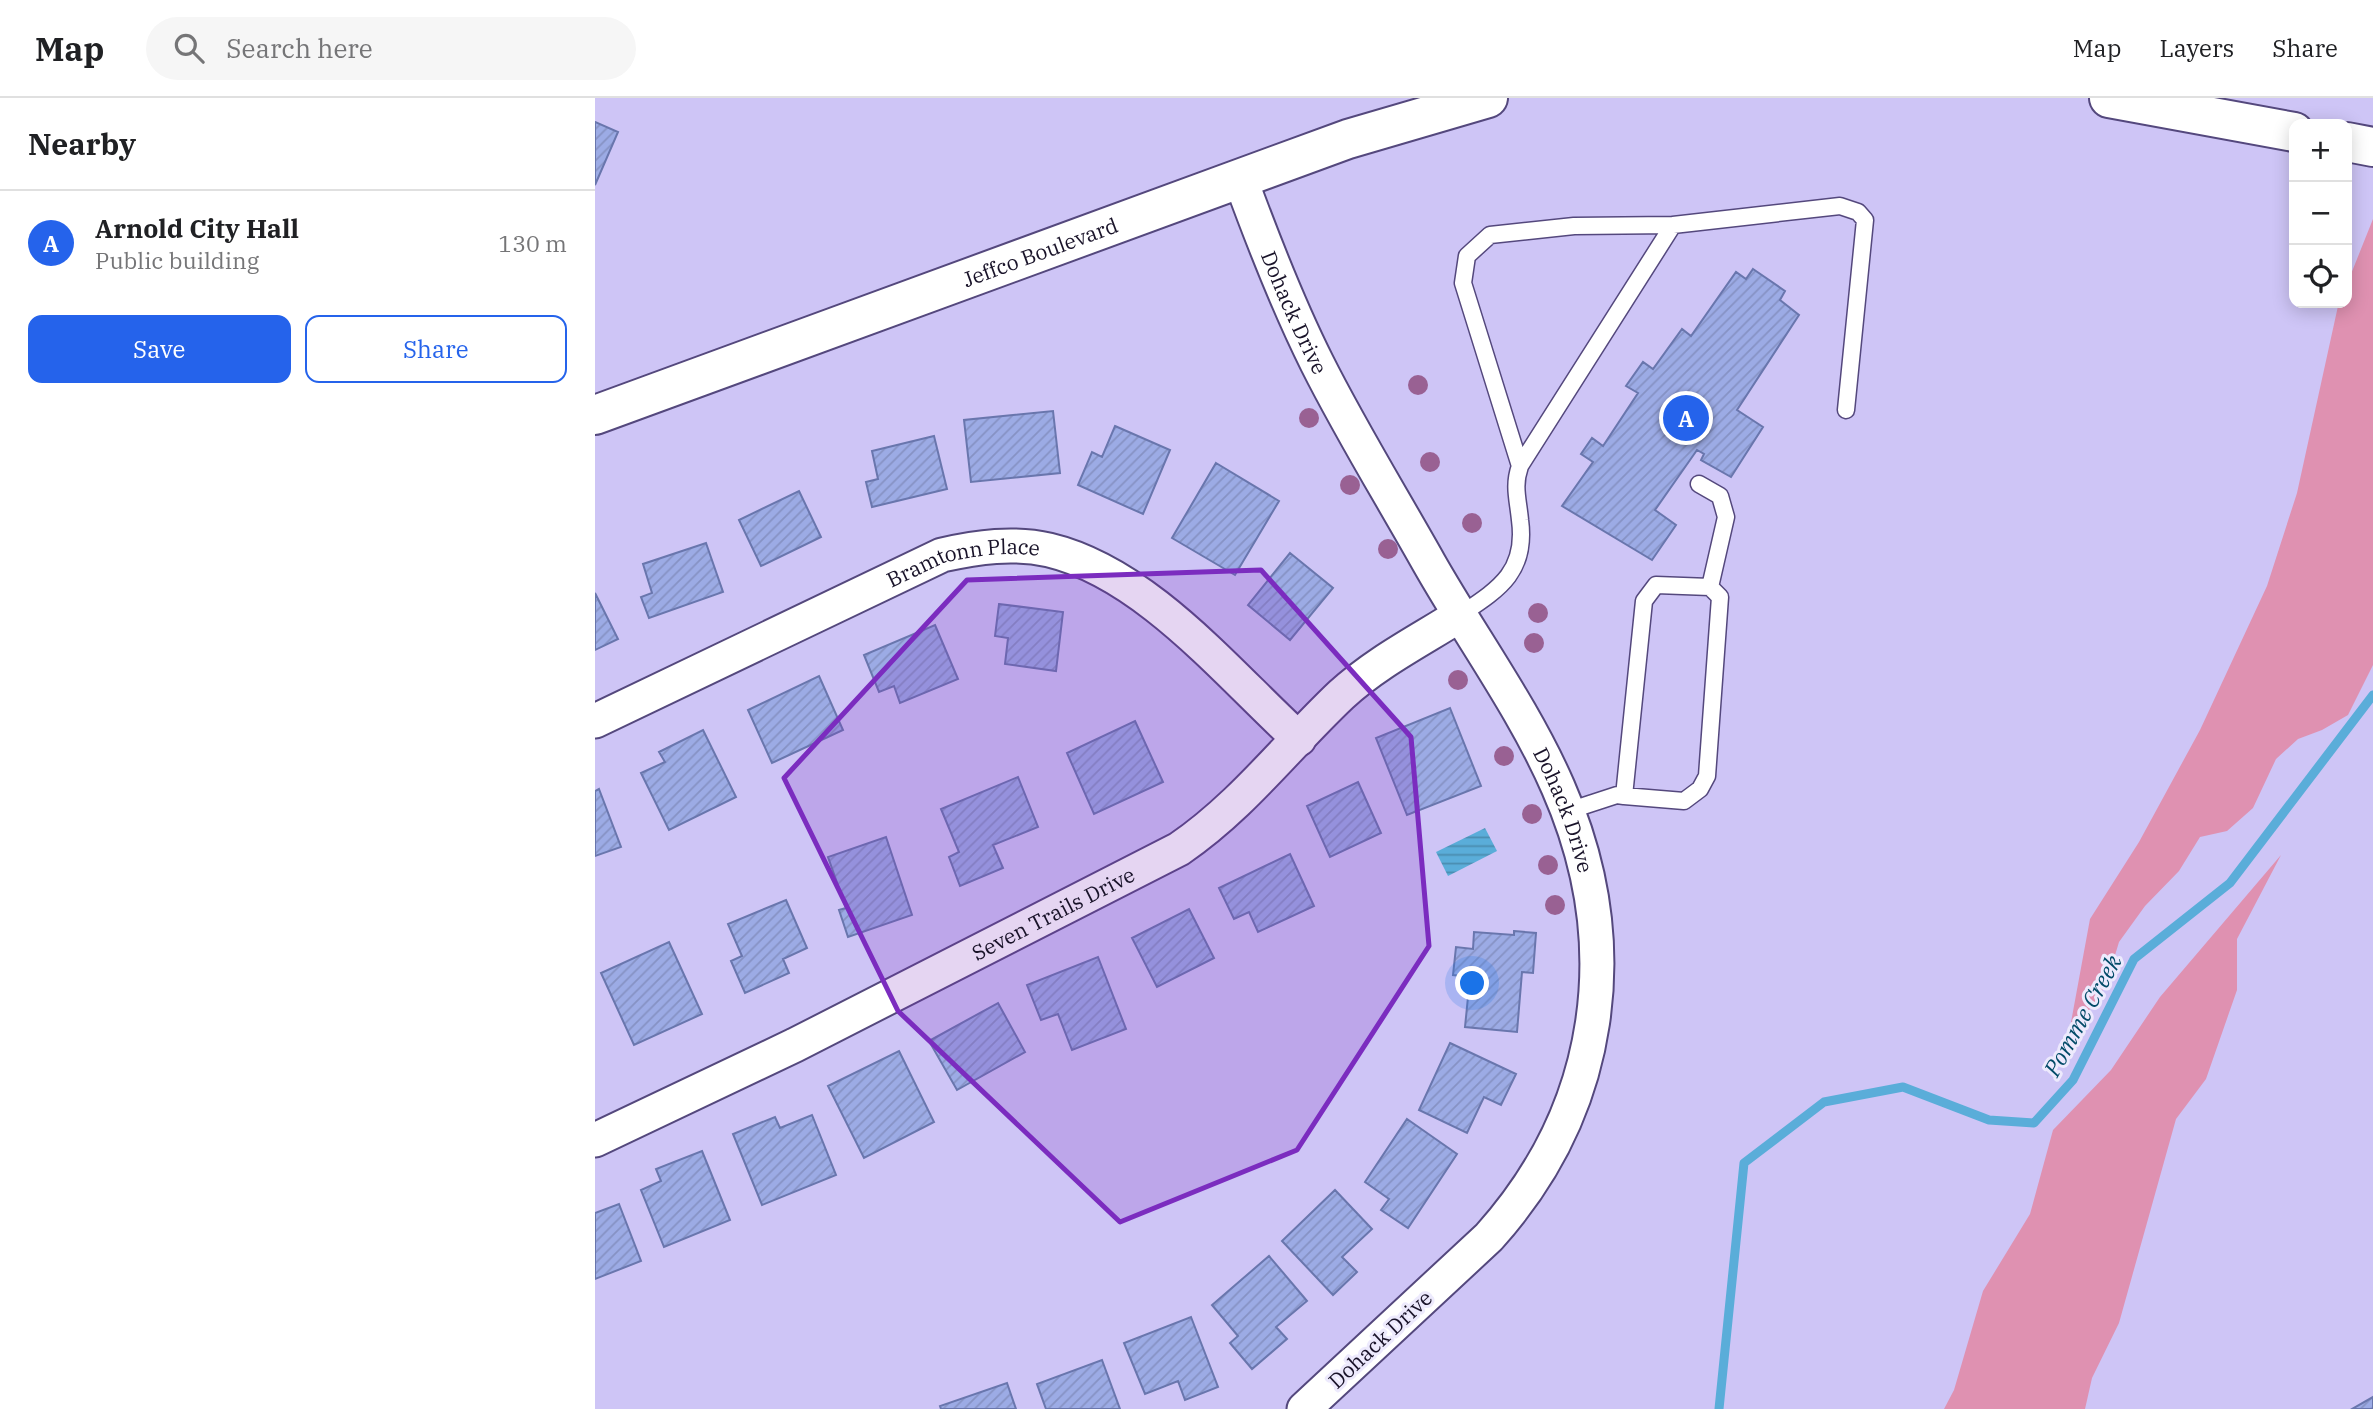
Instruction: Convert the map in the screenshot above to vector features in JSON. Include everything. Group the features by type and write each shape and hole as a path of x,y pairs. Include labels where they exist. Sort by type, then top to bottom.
{"main road":[{"name":"Jeffco Boulevard","path":"595,415 1348,139 1489,98"},
{"path":"2109,98 2289,131"},
{"path":"2352,143 2373,147"}],"street":[{"name":"Dohack Drive","path":"1240,178 1272,265 1317,364 1546,762 1568,811 1593,901 1599,970 1588,1049 1574,1096 1555,1140 1512,1211 1489,1237 1304,1409"},
{"name":"Bramtonn Place","path":"595,721 942,555 979,547 1010,545 1047,550 1076,558 1114,576 1170,618 1299,739"},
{"name":"Seven Trails Drive","path":"595,1140 795,1045 1179,849 1226,814 1342,695 1384,660 1460,615"}],"lane":[{"path":"1520,466 1462,284 1467,256 1489,235 1574,226 1673,225 1840,206 1858,212 1865,220 1846,410"},
{"path":"1460,615 1505,583 1520,555 1521,522 1514,485 1520,466 1673,225"},
{"path":"1699,484 1720,496 1726,517 1710,587"},
{"path":"1568,811 1618,795 1624,796 1684,801 1700,789 1707,776 1720,597 1710,587 1656,585 1644,601 1624,796"}],"highlighted area":[{"path":"1261,570 1411,737 1429,946 1297,1150 1120,1222 898,1011 784,778 967,580"}],"shaded area":[{"path":"2373,219 2373,665 2348,715 2322,730 2298,739 2276,759 2253,808 2227,831 2200,837 2179,871 2145,906 2119,942 2106,985 2067,1044 2090,919 2139,842 2200,730 2267,586 2297,493 2338,308 2352,308 2352,272"},
{"path":"2281,855 2237,939 2237,990 2206,1079 2176,1119 2119,1323 2092,1378 2085,1409 1944,1409 1954,1390 1983,1291 2030,1214 2053,1130 2111,1070 2160,997"}],"water":[{"path":"1485,828 1497,851 1448,876 1436,852"}],"building":[{"path":"595,122 618,132 595,185"},
{"path":"1753,269 1785,291 1780,300 1799,315 1737,410 1763,427 1731,477 1701,460 1704,454 1697,450 1655,510 1676,525 1652,560 1562,506 1593,462 1581,454 1592,438 1603,446 1638,393 1626,386 1643,362 1653,369 1682,329 1691,336 1736,272 1746,279"},
{"path":"1053,411 1060,473 971,482 964,420"},
{"path":"1115,426 1170,450 1143,514 1078,485 1092,452 1102,457"},
{"path":"934,436 947,489 872,507 866,482 878,479 872,451"},
{"path":"1216,463 1279,501 1235,575 1172,538"},
{"path":"799,491 821,537 761,566 739,520"},
{"path":"706,543 723,592 649,618 641,597 652,593 643,564"},
{"path":"1290,553 1333,588 1290,640 1248,605"},
{"path":"595,593 618,639 595,650"},
{"path":"999,604 1063,612 1056,671 1005,664 1008,638 995,636"},
{"path":"935,625 958,679 900,703 894,686 879,692 864,655"},
{"path":"819,676 843,730 772,763 748,710"},
{"path":"1450,708 1481,786 1407,815 1376,738"},
{"path":"1135,721 1163,782 1094,814 1067,753"},
{"path":"703,730 736,797 669,830 641,773 665,762 659,752"},
{"path":"1018,777 1038,827 993,845 1003,868 960,886 949,857 959,852 941,809"},
{"path":"1358,782 1381,833 1330,857 1307,806"},
{"path":"599,789 621,847 595,856 595,791"},
{"path":"886,837 912,915 848,937 839,910 846,908 828,857"},
{"path":"1290,854 1314,906 1258,932 1249,912 1234,919 1219,888"},
{"path":"786,900 807,948 783,959 789,973 745,993 731,961 742,956 728,924"},
{"path":"1189,909 1214,958 1157,987 1132,938"},
{"path":"1514,931 1536,933 1533,973 1522,972 1517,1032 1465,1027 1470,977 1453,975 1456,947 1473,949 1474,932 1514,935"},
{"path":"669,942 702,1014 634,1045 601,973"},
{"path":"1098,957 1126,1029 1072,1050 1058,1014 1041,1020 1027,985"},
{"path":"998,1003 1025,1052 957,1090 929,1041"},
{"path":"1450,1043 1516,1074 1501,1105 1484,1097 1467,1133 1419,1110"},
{"path":"899,1051 934,1122 864,1158 828,1086"},
{"path":"812,1115 836,1175 762,1205 733,1134 775,1117 780,1128"},
{"path":"1407,1119 1457,1154 1408,1228 1381,1210 1389,1199 1365,1182"},
{"path":"702,1151 730,1220 664,1247 641,1190 661,1181 656,1169"},
{"path":"1335,1190 1372,1229 1342,1257 1357,1272 1333,1295 1282,1241"},
{"path":"619,1204 641,1261 595,1279 595,1213"},
{"path":"1269,1256 1307,1301 1276,1327 1287,1339 1252,1369 1230,1343 1238,1336 1212,1305"},
{"path":"1191,1317 1218,1387 1185,1400 1178,1381 1145,1394 1124,1343"},
{"path":"1102,1360 1120,1409 1046,1409 1037,1384"},
{"path":"1007,1383 1016,1409 941,1409 940,1406"},
{"path":"2373,1397 2373,1409 2352,1409"}],"waterway":[{"name":"Pomme Creek","path":"1719,1409 1744,1163 1824,1102 1903,1087 1989,1120 2034,1123 2073,1080 2134,959 2230,883 2373,695"}],"place":[{"name":"Arnold City Hall","path":"1686,418"}]}
